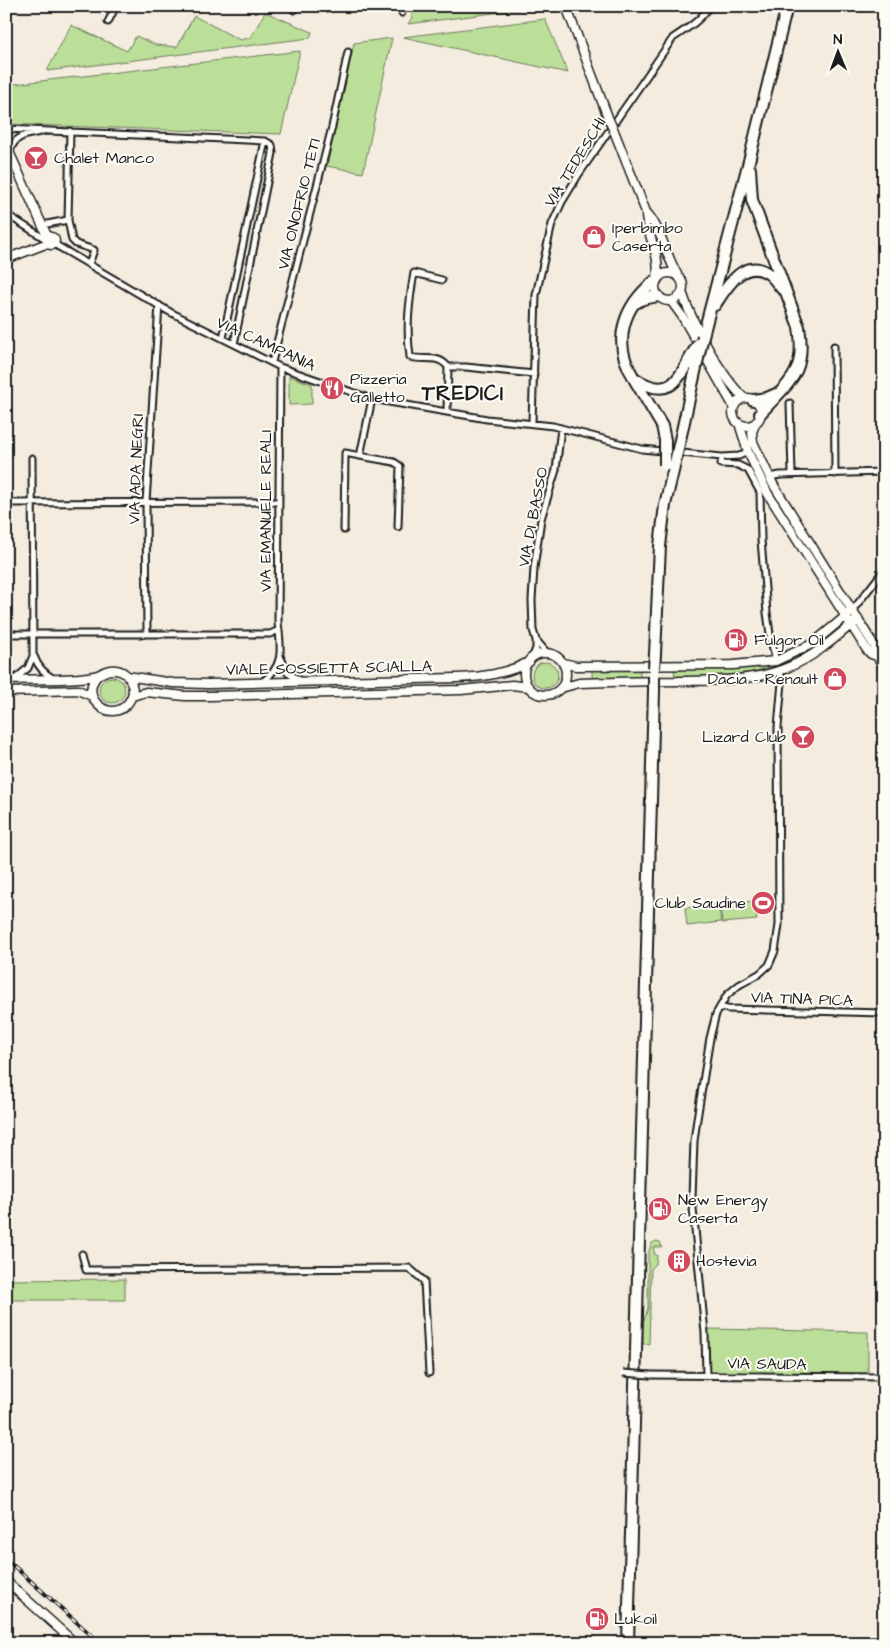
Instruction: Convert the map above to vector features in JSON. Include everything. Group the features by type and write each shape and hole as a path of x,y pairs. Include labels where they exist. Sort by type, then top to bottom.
{"highway":[{"path":"628,1643 654,672 660,546 669,466 749,161 787,6"},
{"path":"749,161 752,200 786,293 801,341 800,364 789,383 758,418"},
{"path":"709,314 728,284 735,276 743,272 753,270 769,274 786,293"},
{"path":"656,279 646,288 627,314 622,339 624,359 662,426 669,466"},
{"path":"633,304 642,299 658,296"},
{"path":"634,378 644,385 655,388 666,387 676,382 703,336"},
{"path":"749,399 767,398 782,392"}],"street":[{"path":"108,22 116,6"},
{"path":"400,6 402,13"},
{"name":"VIA TEDESCHI","path":"532,422 536,295 552,224 562,202 579,174 672,38 705,14 709,6"},
{"path":"566,7 646,212 646,221 656,250 659,268 654,288 658,296 666,301 678,298 682,292"},
{"name":"VIA ONOFRIO TETI","path":"272,362 332,127 348,52"},
{"path":"6,129 265,141 272,145 273,153 234,344"},
{"path":"10,154 12,144 18,138 51,130"},
{"path":"70,131 69,233 76,244 94,250 89,264"},
{"path":"223,338 265,141"},
{"path":"6,146 49,241 6,259"},
{"path":"646,212 652,218 667,255 683,284 682,292 689,313 725,376 735,389 760,407 752,432 753,442 770,477 875,647 881,661"},
{"name":"VIA CAMPANIA","path":"6,214 159,305 234,344 280,367 372,399 487,419 532,422 642,449 722,457 740,456 748,452"},
{"path":"42,225 68,220"},
{"path":"656,279 667,272 678,276"},
{"path":"442,280 414,273 408,308 408,341 410,357 439,359 448,368 447,412"},
{"path":"671,301 682,316 734,406 734,416 739,423 748,452 772,501 868,652 881,661"},
{"name":"VIA ADA NEGRI","path":"147,634 146,502 159,305"},
{"path":"834,346 835,474"},
{"name":"VIA EMANUELE REALI","path":"280,367 278,502 280,656 284,668 292,677 302,681"},
{"path":"448,368 466,367 534,374"},
{"path":"360,456 372,399"},
{"path":"734,406 736,403 749,399"},
{"path":"790,403 792,474"},
{"path":"739,423 748,425 758,418"},
{"name":"VIA DI BASSO","path":"530,660 536,648 532,600 534,568 541,519 556,470 561,428"},
{"path":"344,530 345,453 394,462 400,466 398,527"},
{"name":"VIA CAMPANIA","path":"722,457 721,464 738,465 748,470 758,486 760,507"},
{"path":"10,679 28,668 33,656 32,458"},
{"path":"770,477 792,474 884,472"},
{"path":"772,501 760,507 767,613 776,661"},
{"path":"6,503 278,502"},
{"path":"536,640 548,654 557,657 563,663 576,666 733,665 776,661 812,644 846,616 884,570"},
{"name":"VIALE SOSSIETTA SCIALLA","path":"132,696 146,692 208,696 461,690 512,685 529,687 539,694 547,695 579,682 755,677 780,671 805,660 858,619"},
{"path":"6,634 270,634 279,630"},
{"name":"VIALE SOSSIETTA SCIALLA","path":"10,679 54,679 98,675 106,670 115,670 127,676 186,683 473,677 510,670 540,654 548,654"},
{"path":"33,656 40,668 54,679"},
{"path":"261,682 274,672 280,656"},
{"path":"529,687 525,676 530,660"},
{"path":"561,688 566,676 563,663"},
{"path":"706,1376 705,1332 692,1198 693,1150 710,1038 716,1014 727,996 739,985 759,974 768,965 775,951 779,925 778,728 782,682 780,671"},
{"path":"98,675 92,684 92,696 102,708 113,711 125,706 132,696 133,687 127,676"},
{"path":"6,692 78,690 92,696"},
{"name":"VIA TINA PICA","path":"720,1007 727,1009 884,1013"},
{"path":"82,1254 86,1270 410,1268 424,1281 429,1373"},
{"name":"VIA SAUDA","path":"623,1373 706,1376 884,1377"},
{"path":"6,1582 75,1643"}],"green space":[{"path":"409,6 541,7 408,24 412,17"},
{"path":"265,12 312,32 310,38 47,71 71,25 127,51 136,36 156,45 177,47 194,16 240,40 251,37"},
{"path":"545,19 568,73 403,37"},
{"path":"392,38 363,173 327,166 354,43"},
{"path":"300,51 281,134 6,124 6,85"},
{"path":"289,376 312,384 312,404 289,405"},
{"path":"545,662 554,666 558,675 554,684 545,688 536,684 532,675 536,666"},
{"path":"774,665 774,667 752,672 675,678 674,668 752,668"},
{"path":"592,669 640,669 640,678 592,678"},
{"path":"112,677 121,681 125,690 121,699 112,703 103,699 99,690 103,681"},
{"path":"755,901 757,920 722,923 720,904"},
{"path":"718,904 721,922 687,926 685,908"},
{"path":"656,1241 660,1242 662,1247 653,1247 655,1255 657,1255 656,1264 651,1269 649,1344 643,1344 643,1323 648,1308 648,1255 651,1244"},
{"path":"125,1279 125,1300 6,1300 6,1280"},
{"path":"707,1329 868,1332 868,1375 712,1373 710,1371"}],"railway":[{"path":"6,1559 100,1643"}],"place":[{"name":"Chalet Manco","path":"36,158"},
{"name":"Iperbimbo Caserta","path":"594,237"},
{"name":"Pizzeria Galletto","path":"332,388"},
{"name":"Fulgor Oil","path":"736,640"},
{"name":"Dacia - Renault","path":"835,679"},
{"name":"Lizard Club","path":"803,737"},
{"name":"Club Saudine","path":"763,903"},
{"name":"New Energy Caserta","path":"660,1209"},
{"name":"Hostevìa","path":"679,1261"},
{"name":"Lukoil","path":"597,1619"}],"district":[{"name":"TREDICI","path":"463,393"}]}
